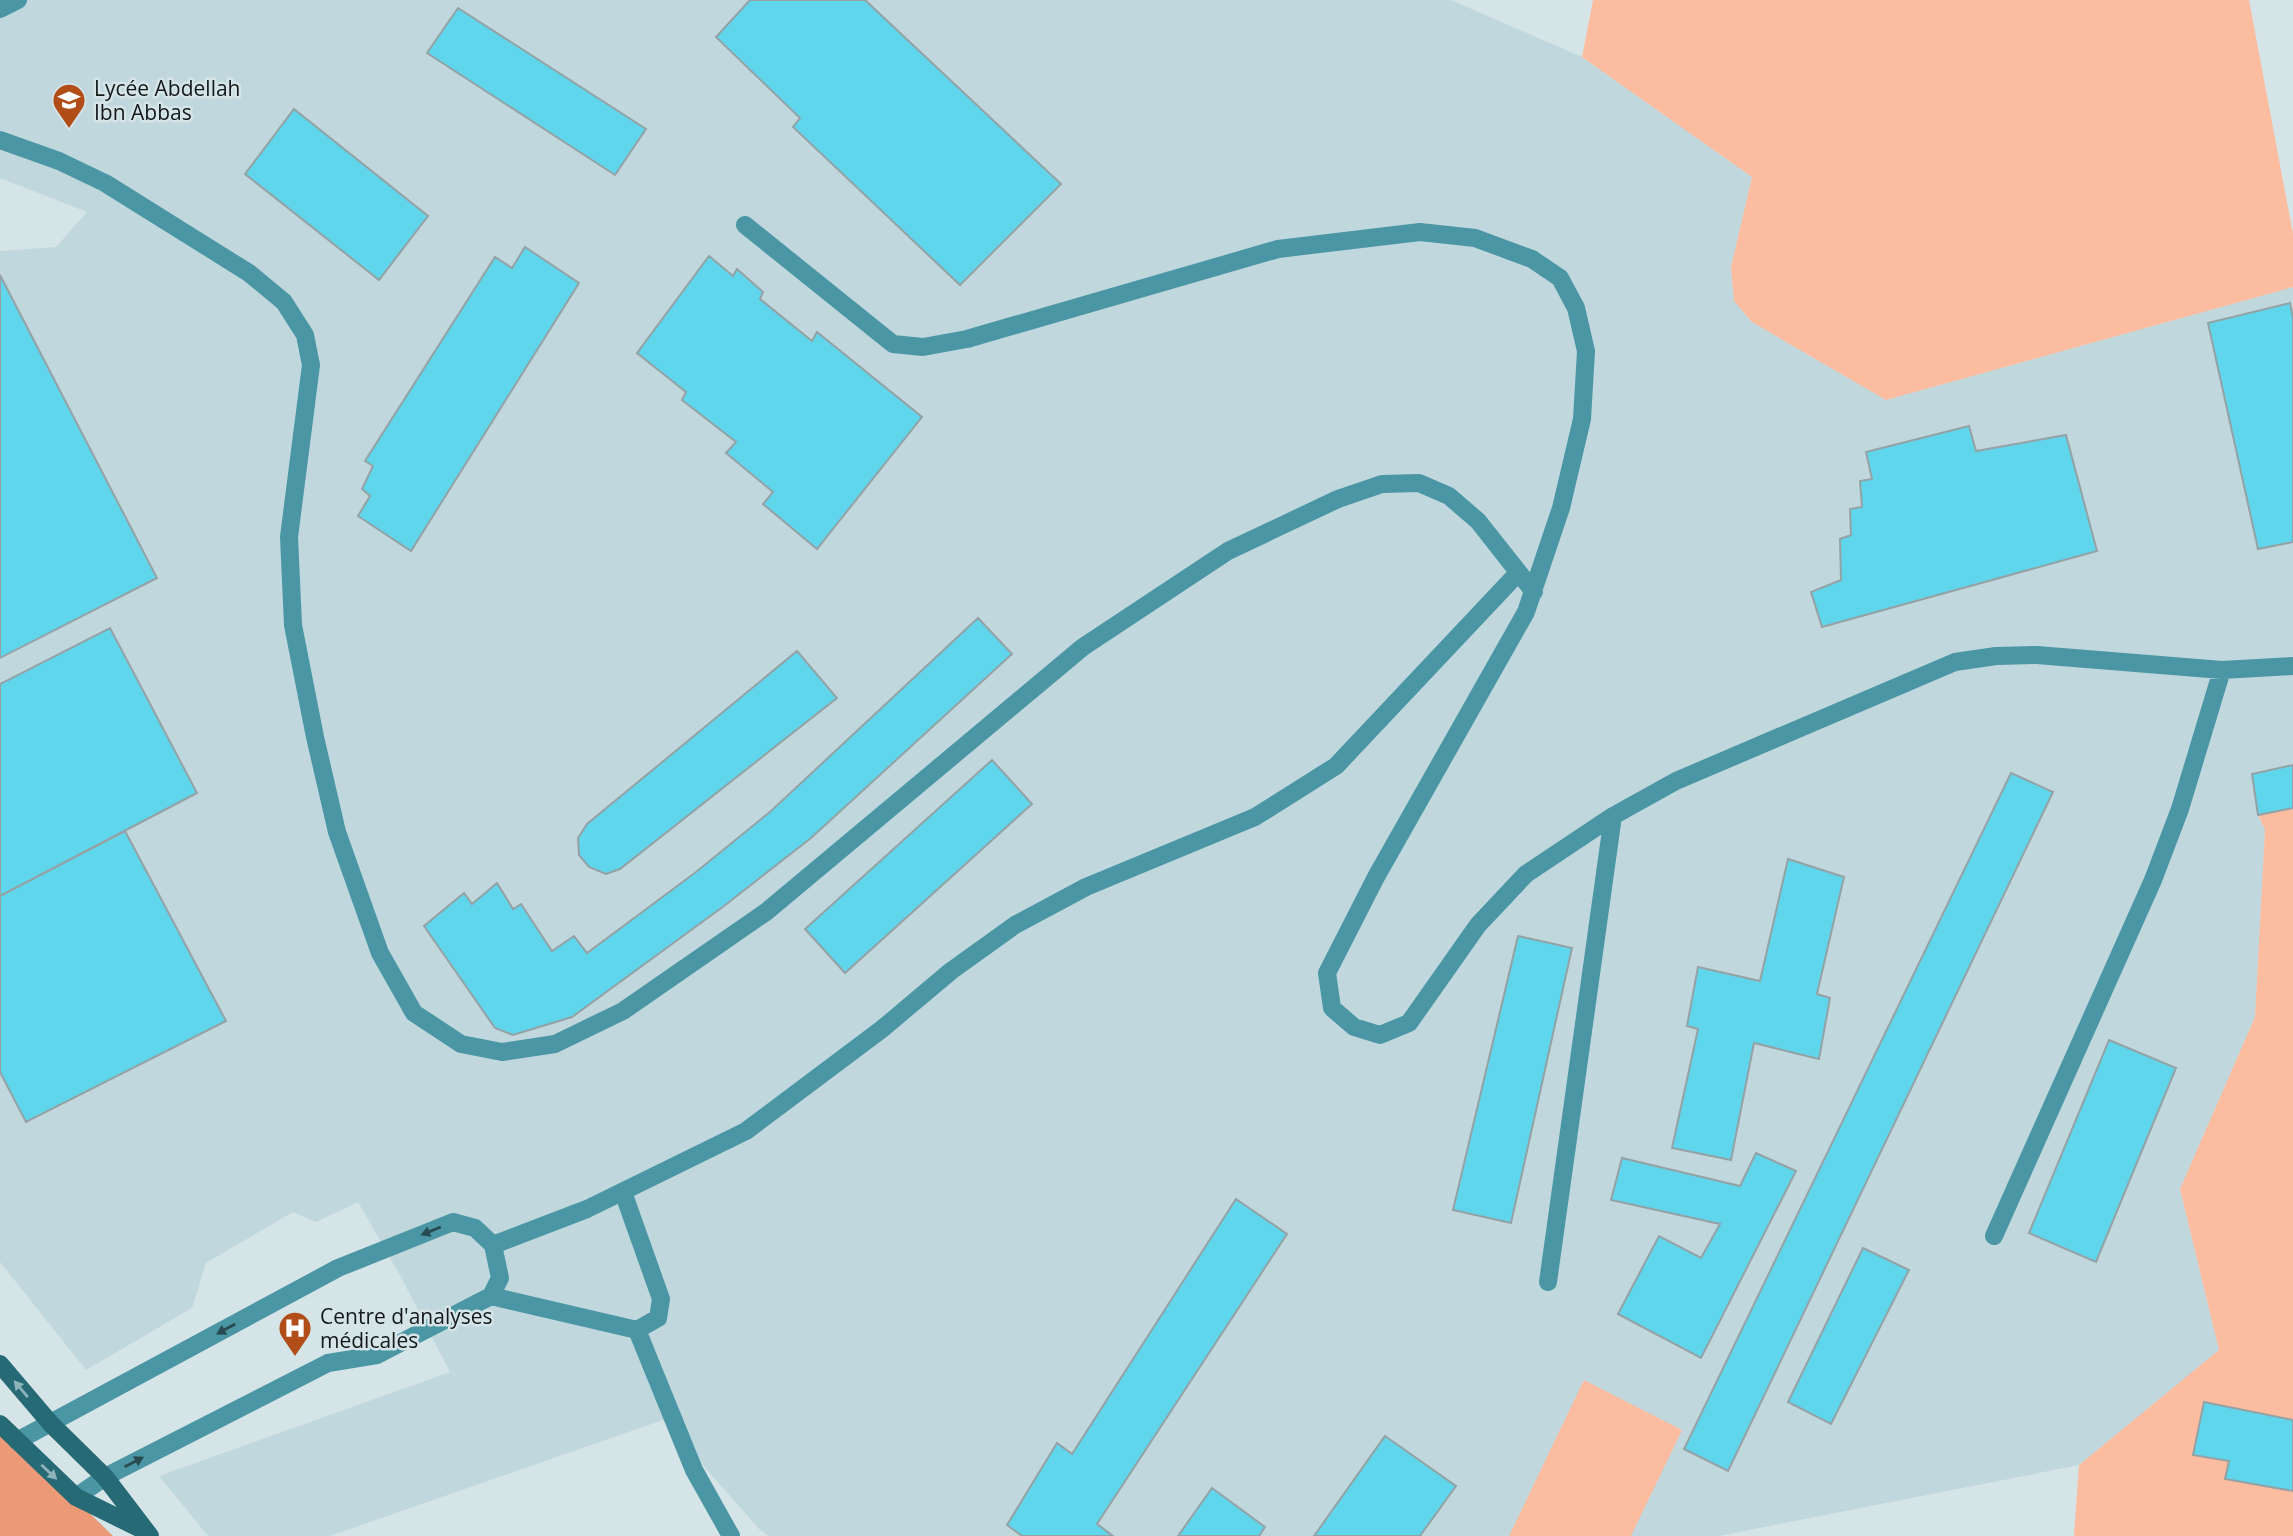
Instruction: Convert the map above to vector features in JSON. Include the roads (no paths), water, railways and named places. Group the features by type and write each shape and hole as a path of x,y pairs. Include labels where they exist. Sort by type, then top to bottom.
{"main road":[{"path":"0,1363 51,1424 105,1478 149,1534"},
{"path":"0,1424 76,1497 149,1534"}],"lane":[{"path":"0,9 18,0"},
{"path":"0,140 59,161 105,183 249,273 284,302 305,335 311,366 289,537 293,625 315,737 337,832 380,953 414,1013 461,1044 502,1052 555,1044 623,1011 766,912 1083,647 1228,551 1338,499 1382,484 1419,484 1449,496 1478,521 1517,574 1534,592"},
{"path":"745,225 893,344 923,347 967,339 1278,249 1420,232 1475,238 1532,259 1560,278 1576,308 1586,351 1583,419 1561,508 1534,592 1526,612 1376,877 1327,973 1332,1008 1354,1027 1380,1035 1409,1023 1478,925 1526,874 1613,816 1676,781 1955,662 1996,656 2037,655 2222,670 2293,666"},
{"path":"493,1245 587,1209 746,1131 882,1029 951,971 1015,925 1086,887 1255,817 1336,765 1517,574"},
{"path":"1994,1236 2152,880 2180,809 2222,670"},
{"path":"1548,1282 1613,816"},
{"path":"491,1296 637,1330 658,1318 660,1299 623,1192"},
{"path":"16,1441 338,1268 453,1222 475,1228 493,1245 500,1278 491,1296 377,1355 328,1363 105,1478 76,1497"},
{"path":"637,1330 694,1470 731,1536"}],"place":[{"name":"Lycée Abdellah Ibn Abbas","path":"69,130"},
{"name":"Centre d'analyses médicales","path":"295,1358"}]}
